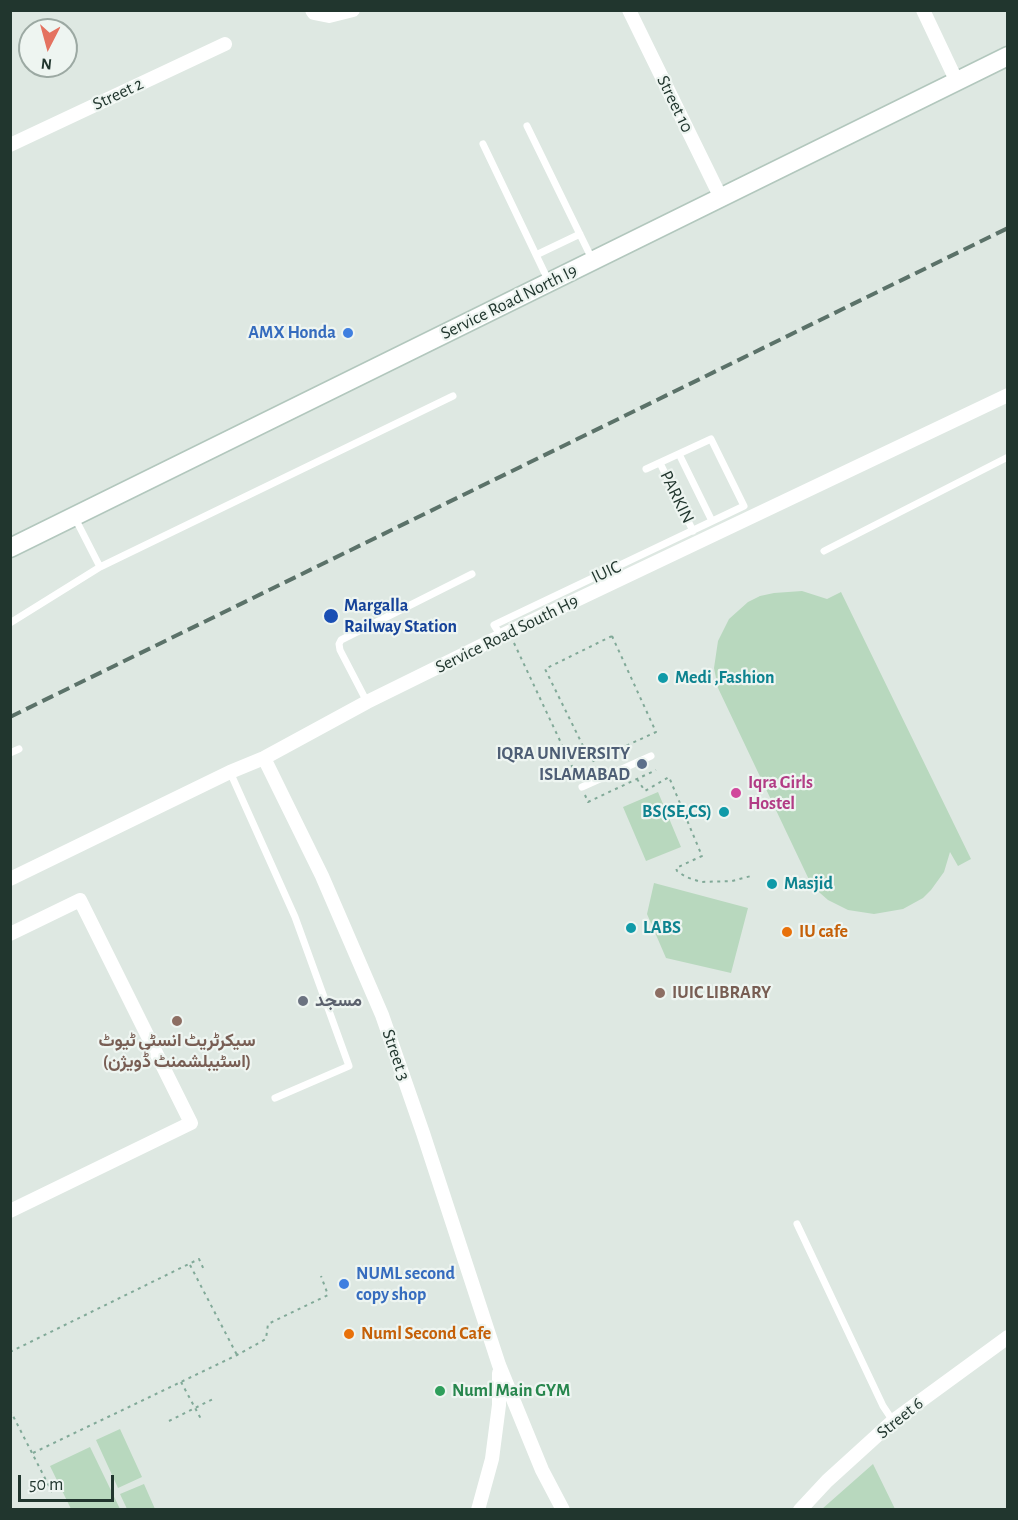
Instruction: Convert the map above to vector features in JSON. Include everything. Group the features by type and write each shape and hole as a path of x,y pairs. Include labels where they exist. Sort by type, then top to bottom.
{"main road":[{"name":"Service Road North I9","path":"10,548 1008,56"}],"street":[{"path":"313,12 329,16 353,10"},
{"name":"Street 10","path":"629,10 721,198"},
{"path":"923,10 957,82"},
{"name":"Street 2","path":"10,145 225,44"},
{"name":"Service Road South H9","path":"10,879 230,772 264,758 502,631 1008,395"},
{"name":"Street 3","path":"264,758 322,876 382,1015 499,1365"},
{"path":"10,934 80,900 191,1123 10,1211"},
{"name":"Street 6","path":"800,1509 827,1481 894,1421 1008,1337"},
{"path":"478,1509 492,1459 499,1405 499,1365"},
{"path":"499,1365 542,1470 563,1509"}],"lane":[{"path":"527,126 593,261"},
{"path":"483,144 549,283"},
{"path":"536,255 580,234"},
{"path":"10,623 100,567 453,396"},
{"name":"IUIC","path":"502,631 744,506 711,439 679,454"},
{"path":"646,469 679,454 715,520"},
{"path":"824,550 1008,457"},
{"name":"PARKIN","path":"660,463 693,531"},
{"path":"74,517 100,567"},
{"path":"367,702 340,650 341,639 472,574"},
{"path":"10,753 19,749"},
{"path":"582,788 651,756"},
{"path":"230,772 295,917 349,1066 275,1098"},
{"path":"797,1224 883,1406 894,1421"}],"path":[{"path":"502,631 588,802 656,770"},
{"path":"612,636 656,732 591,762 545,669 612,636"},
{"path":"637,779 645,791 669,777 702,856 676,870 686,877 701,882 732,881 751,876"},
{"path":"10,1352 199,1259 205,1272"},
{"path":"190,1264 237,1355"},
{"path":"33,1453 266,1339 268,1324 328,1295 321,1276"},
{"path":"181,1382 201,1419"},
{"path":"169,1421 213,1399"},
{"path":"10,1410 52,1492"}],"green space":[{"path":"802,591 827,599 841,592 971,859 958,866 950,852 944,872 931,890 923,898 903,909 874,914 848,910 828,900 812,886 718,688 714,668 718,641 729,619 748,602 760,596"},
{"path":"658,792 681,847 646,861 623,807"},
{"path":"654,883 748,908 731,973 666,958 647,914"},
{"path":"120,1429 142,1477 118,1488 96,1440"},
{"path":"90,1447 120,1509 71,1509 50,1466"},
{"path":"873,1464 895,1509 822,1509"},
{"path":"144,1484 155,1509 127,1509 120,1494"}],"railway":[{"path":"10,717 1008,228"}],"place":[{"name":"AMX Honda","path":"348,333"},
{"name":"Margalla Railway Station","path":"331,616"},
{"name":"Medi ,Fashion","path":"663,678"},
{"name":"IQRA UNIVERSITY ISLAMABAD","path":"642,764"},
{"name":"Iqra Girls Hostel","path":"736,793"},
{"name":"BS(SE,CS)","path":"724,812"},
{"name":"Masjid","path":"772,884"},
{"name":"LABS","path":"631,928"},
{"name":"IU cafe","path":"787,932"},
{"name":"IUIC LIBRARY","path":"660,993"},
{"name":"مسجد","path":"303,1001"},
{"name":"سیکرٹریٹ انسٹی ٹیوٹ (اسٹیبلشمنٹ ڈویژن)","path":"177,1021"},
{"name":"NUML second copy shop","path":"344,1284"},
{"name":"Numl Second Cafe","path":"349,1334"},
{"name":"Numl Main GYM","path":"440,1391"}]}
